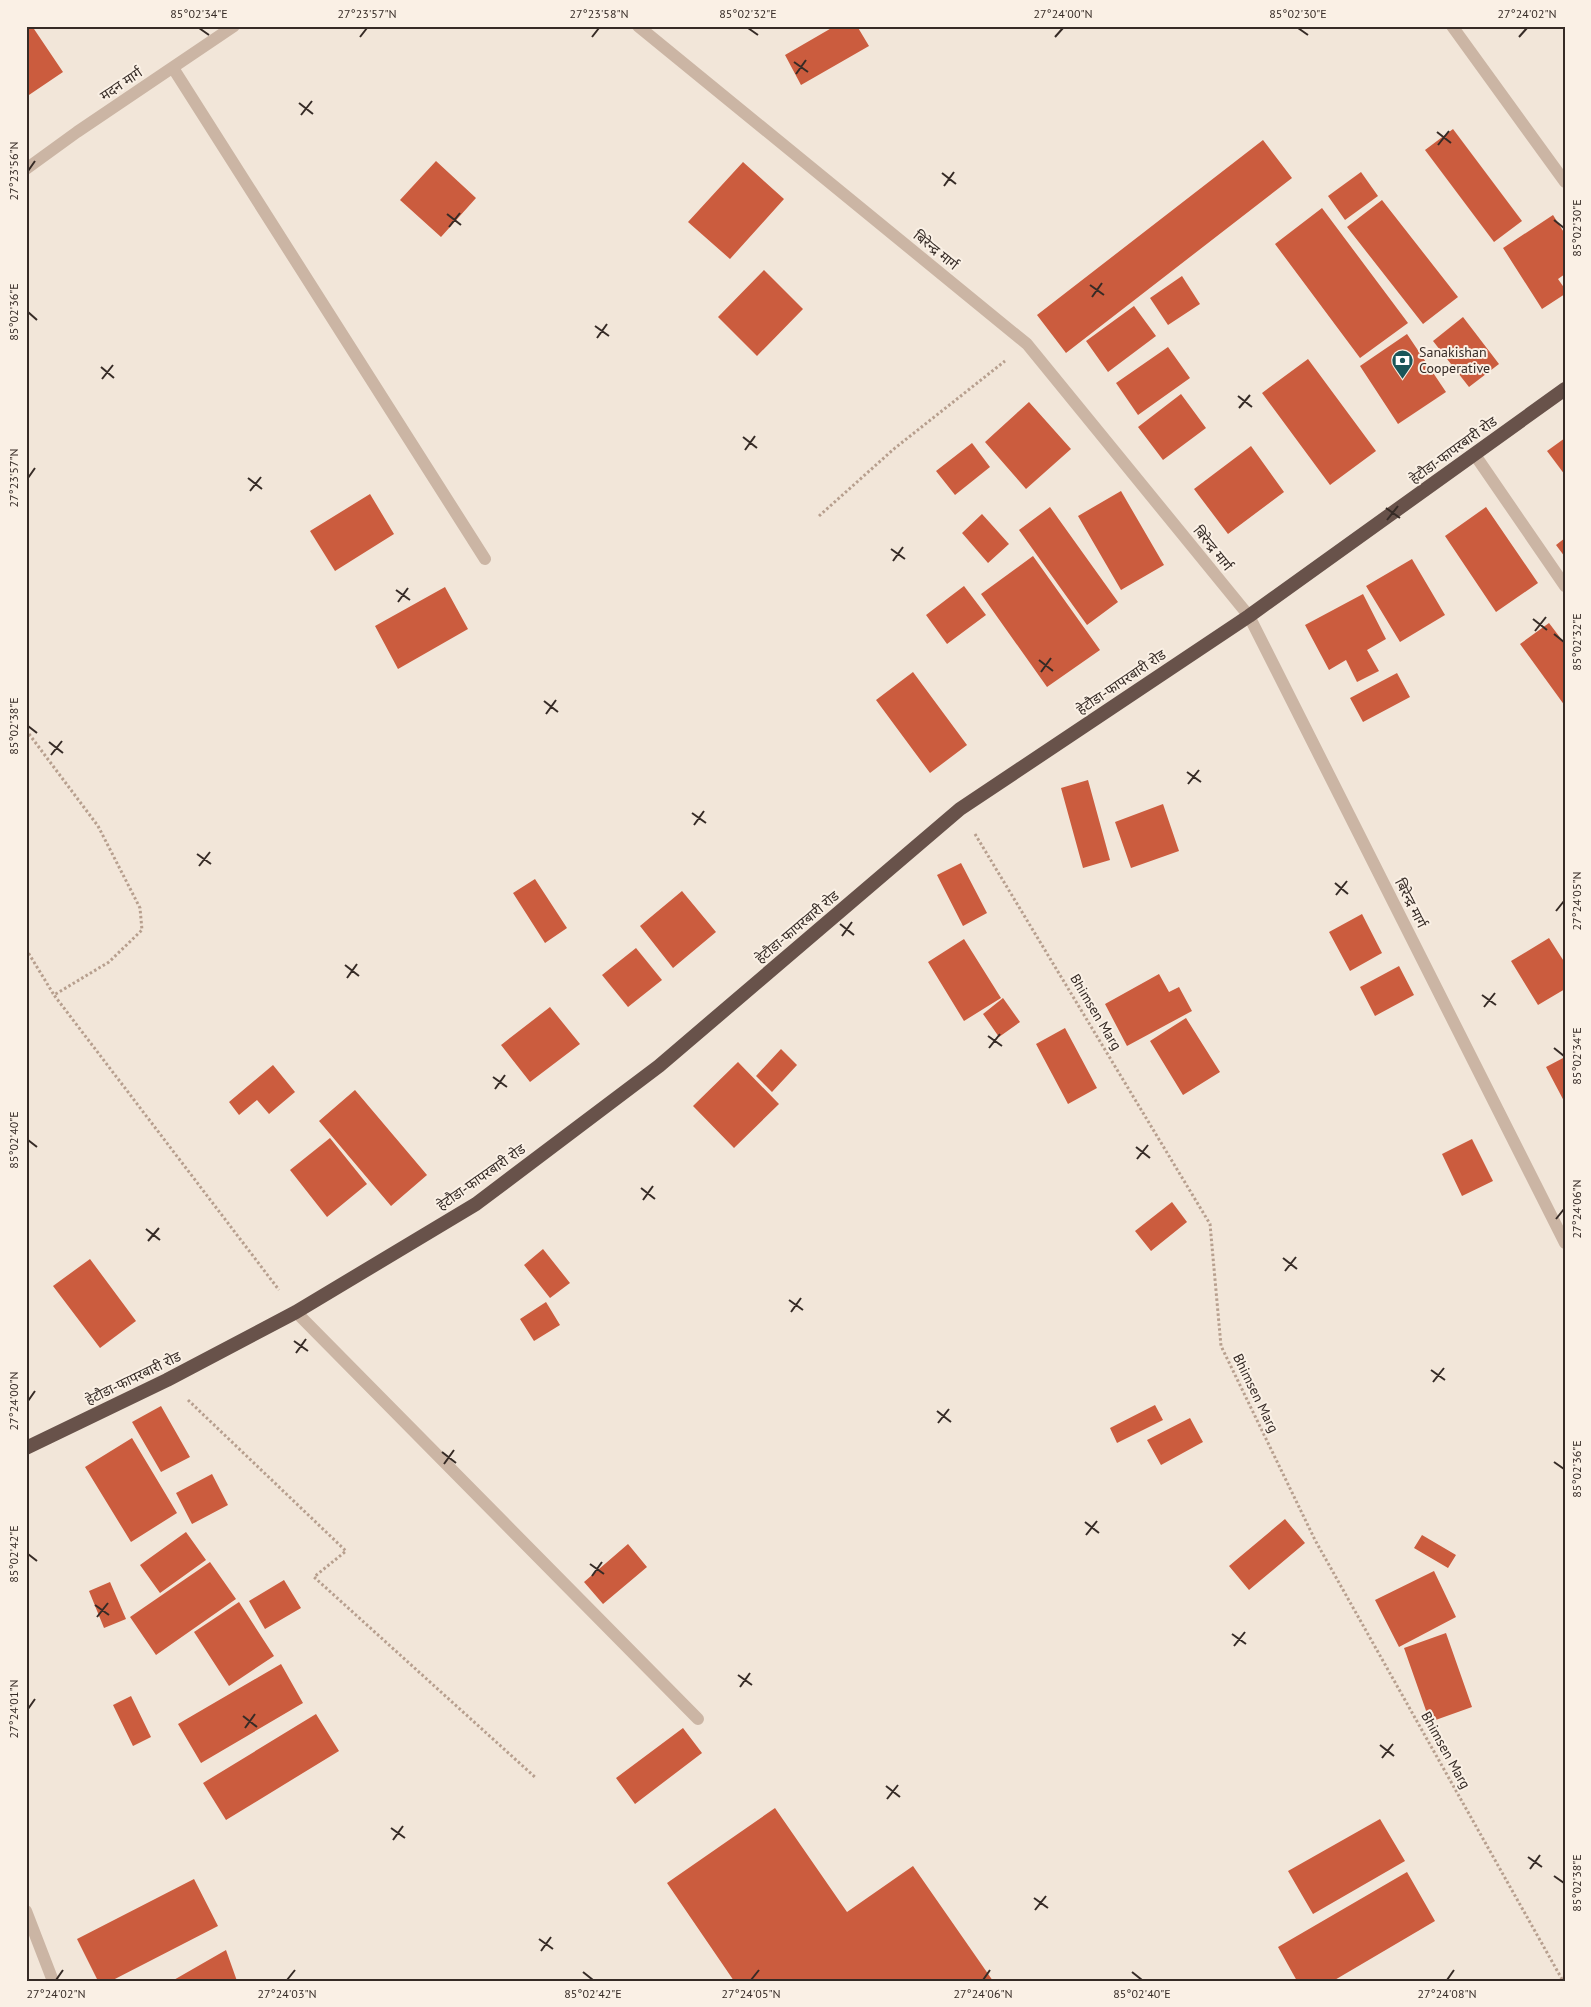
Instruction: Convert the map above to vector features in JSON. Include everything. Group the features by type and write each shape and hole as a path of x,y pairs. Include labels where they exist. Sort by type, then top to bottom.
{"highway":[{"name":"हेटौडा-फापरबारी रोड","path":"26,1448 167,1380 296,1312 476,1204 659,1066 960,809 1249,616 1565,389"}],"street":[{"name":"मदन मार्ग","path":"26,169 234,26"},
{"name":"बिरेन्द्र मार्ग","path":"638,26 1027,344 1249,616 1565,1243"},
{"path":"1452,26 1565,182"},
{"path":"173,68 485,559"},
{"path":"1475,455 1565,586"},
{"path":"296,1312 698,1719"},
{"path":"26,1911 53,1981"}],"path":[{"path":"819,516 895,448 1027,344"},
{"path":"26,730 98,826 140,908 142,930 109,962 54,995"},
{"name":"Bhimsen Marg","path":"960,809 1210,1224 1221,1346 1315,1540 1563,1981"},
{"path":"26,949 54,995 296,1312"},
{"path":"167,1380 346,1551 314,1577 536,1778"}],"building":[{"path":"26,26 32,26 63,72 26,97"},
{"path":"835,26 857,26 869,46 801,85 785,55"},
{"path":"1453,129 1522,221 1494,242 1425,150"},
{"path":"1263,140 1292,178 1066,353 1037,315"},
{"path":"436,161 476,198 441,237 400,200"},
{"path":"743,162 784,199 730,259 688,222"},
{"path":"1361,172 1378,196 1345,220 1328,196"},
{"path":"1382,200 1458,297 1423,324 1347,227"},
{"path":"1322,208 1408,323 1360,358 1275,244"},
{"path":"1553,215 1565,234 1565,274 1558,279 1565,289 1565,294 1542,309 1503,248"},
{"path":"764,270 803,309 757,356 718,317"},
{"path":"1182,276 1200,304 1168,325 1150,298"},
{"path":"1134,306 1156,336 1108,372 1086,341"},
{"path":"1463,317 1499,364 1469,387 1433,341"},
{"name":"Sanakishan Cooperative","path":"1407,334 1446,392 1398,424 1360,366"},
{"path":"1168,347 1190,378 1138,415 1116,383"},
{"path":"1308,359 1376,451 1330,485 1262,393"},
{"path":"1181,394 1206,428 1163,460 1138,427"},
{"path":"1029,402 1071,449 1026,489 985,442"},
{"path":"1565,438 1565,475 1547,451"},
{"path":"972,443 990,467 955,495 936,471"},
{"path":"1251,446 1284,492 1228,534 1194,489"},
{"path":"1121,491 1164,565 1121,590 1078,516"},
{"path":"370,494 394,534 335,571 310,531"},
{"path":"1050,507 1118,602 1087,625 1019,530"},
{"path":"1486,507 1538,583 1496,612 1445,536"},
{"path":"982,514 1009,544 988,563 962,533"},
{"path":"1565,538 1565,557 1556,545"},
{"path":"1033,556 1100,650 1047,687 981,594"},
{"path":"1412,559 1445,615 1400,642 1366,586"},
{"path":"964,586 986,615 947,644 926,615"},
{"path":"445,587 468,629 398,669 375,626"},
{"path":"1363,594 1386,639 1367,650 1379,671 1357,682 1346,660 1329,670 1305,625"},
{"path":"1549,623 1565,644 1565,706 1520,644"},
{"path":"913,672 967,745 930,773 876,700"},
{"path":"1397,673 1410,697 1363,722 1350,698"},
{"path":"1088,780 1110,860 1083,868 1061,788"},
{"path":"1163,804 1179,851 1131,868 1115,822"},
{"path":"961,863 987,913 963,926 937,875"},
{"path":"535,879 567,928 545,943 513,893"},
{"path":"682,891 716,932 673,968 640,926"},
{"path":"1362,914 1382,953 1350,971 1329,932"},
{"path":"1549,938 1565,963 1565,989 1538,1005 1511,961"},
{"path":"964,939 1001,998 964,1021 928,962"},
{"path":"636,948 662,980 628,1007 602,975"},
{"path":"1399,966 1414,995 1375,1016 1360,987"},
{"path":"1159,974 1169,992 1179,987 1192,1011 1127,1046 1105,1004"},
{"path":"1003,998 1020,1022 999,1037 983,1014"},
{"path":"550,1007 580,1044 530,1082 501,1045"},
{"path":"1186,1018 1220,1072 1183,1095 1150,1041"},
{"path":"1065,1028 1097,1088 1068,1104 1036,1044"},
{"path":"781,1049 797,1065 772,1092 756,1076"},
{"path":"1565,1057 1565,1103 1546,1067"},
{"path":"738,1062 779,1104 734,1148 693,1106"},
{"path":"273,1065 295,1092 269,1114 257,1100 239,1115 229,1102"},
{"path":"355,1090 427,1175 391,1206 319,1121"},
{"path":"330,1138 367,1184 327,1217 290,1170"},
{"path":"1472,1139 1493,1181 1462,1196 1442,1154"},
{"path":"1172,1202 1187,1222 1151,1251 1135,1231"},
{"path":"543,1249 570,1283 550,1298 524,1265"},
{"path":"90,1259 136,1321 100,1348 53,1286"},
{"path":"546,1302 560,1325 534,1341 520,1319"},
{"path":"1155,1405 1163,1420 1117,1443 1110,1428"},
{"path":"161,1406 190,1457 161,1472 132,1422"},
{"path":"1190,1418 1203,1442 1161,1465 1147,1440"},
{"path":"132,1438 177,1513 131,1542 85,1467"},
{"path":"212,1474 228,1505 192,1524 176,1493"},
{"path":"1285,1519 1305,1543 1249,1590 1229,1566"},
{"path":"186,1532 206,1560 160,1593 140,1565"},
{"path":"1422,1535 1456,1555 1448,1568 1414,1548"},
{"path":"628,1544 647,1567 603,1604 584,1582"},
{"path":"210,1562 236,1599 156,1655 130,1617"},
{"path":"1434,1571 1456,1617 1399,1647 1375,1600"},
{"path":"284,1580 301,1608 265,1629 249,1601"},
{"path":"110,1582 126,1619 104,1628 89,1591"},
{"path":"239,1602 274,1656 229,1686 194,1632"},
{"path":"1446,1633 1472,1707 1430,1722 1404,1648"},
{"path":"281,1664 303,1703 201,1763 178,1724"},
{"path":"131,1696 151,1737 133,1746 113,1705"},
{"path":"316,1714 339,1751 226,1820 203,1783"},
{"path":"683,1728 702,1753 635,1804 616,1778"},
{"path":"775,1808 847,1912 913,1866 993,1981 734,1981 667,1883"},
{"path":"1380,1819 1405,1861 1313,1914 1288,1871"},
{"path":"1407,1872 1435,1921 1333,1981 1297,1981 1278,1947"},
{"path":"194,1879 218,1926 111,1981 98,1981 77,1939"},
{"path":"226,1950 237,1981 172,1981"}],"place":[{"name":"Sanakishan Cooperative","path":"1403,379"}]}
